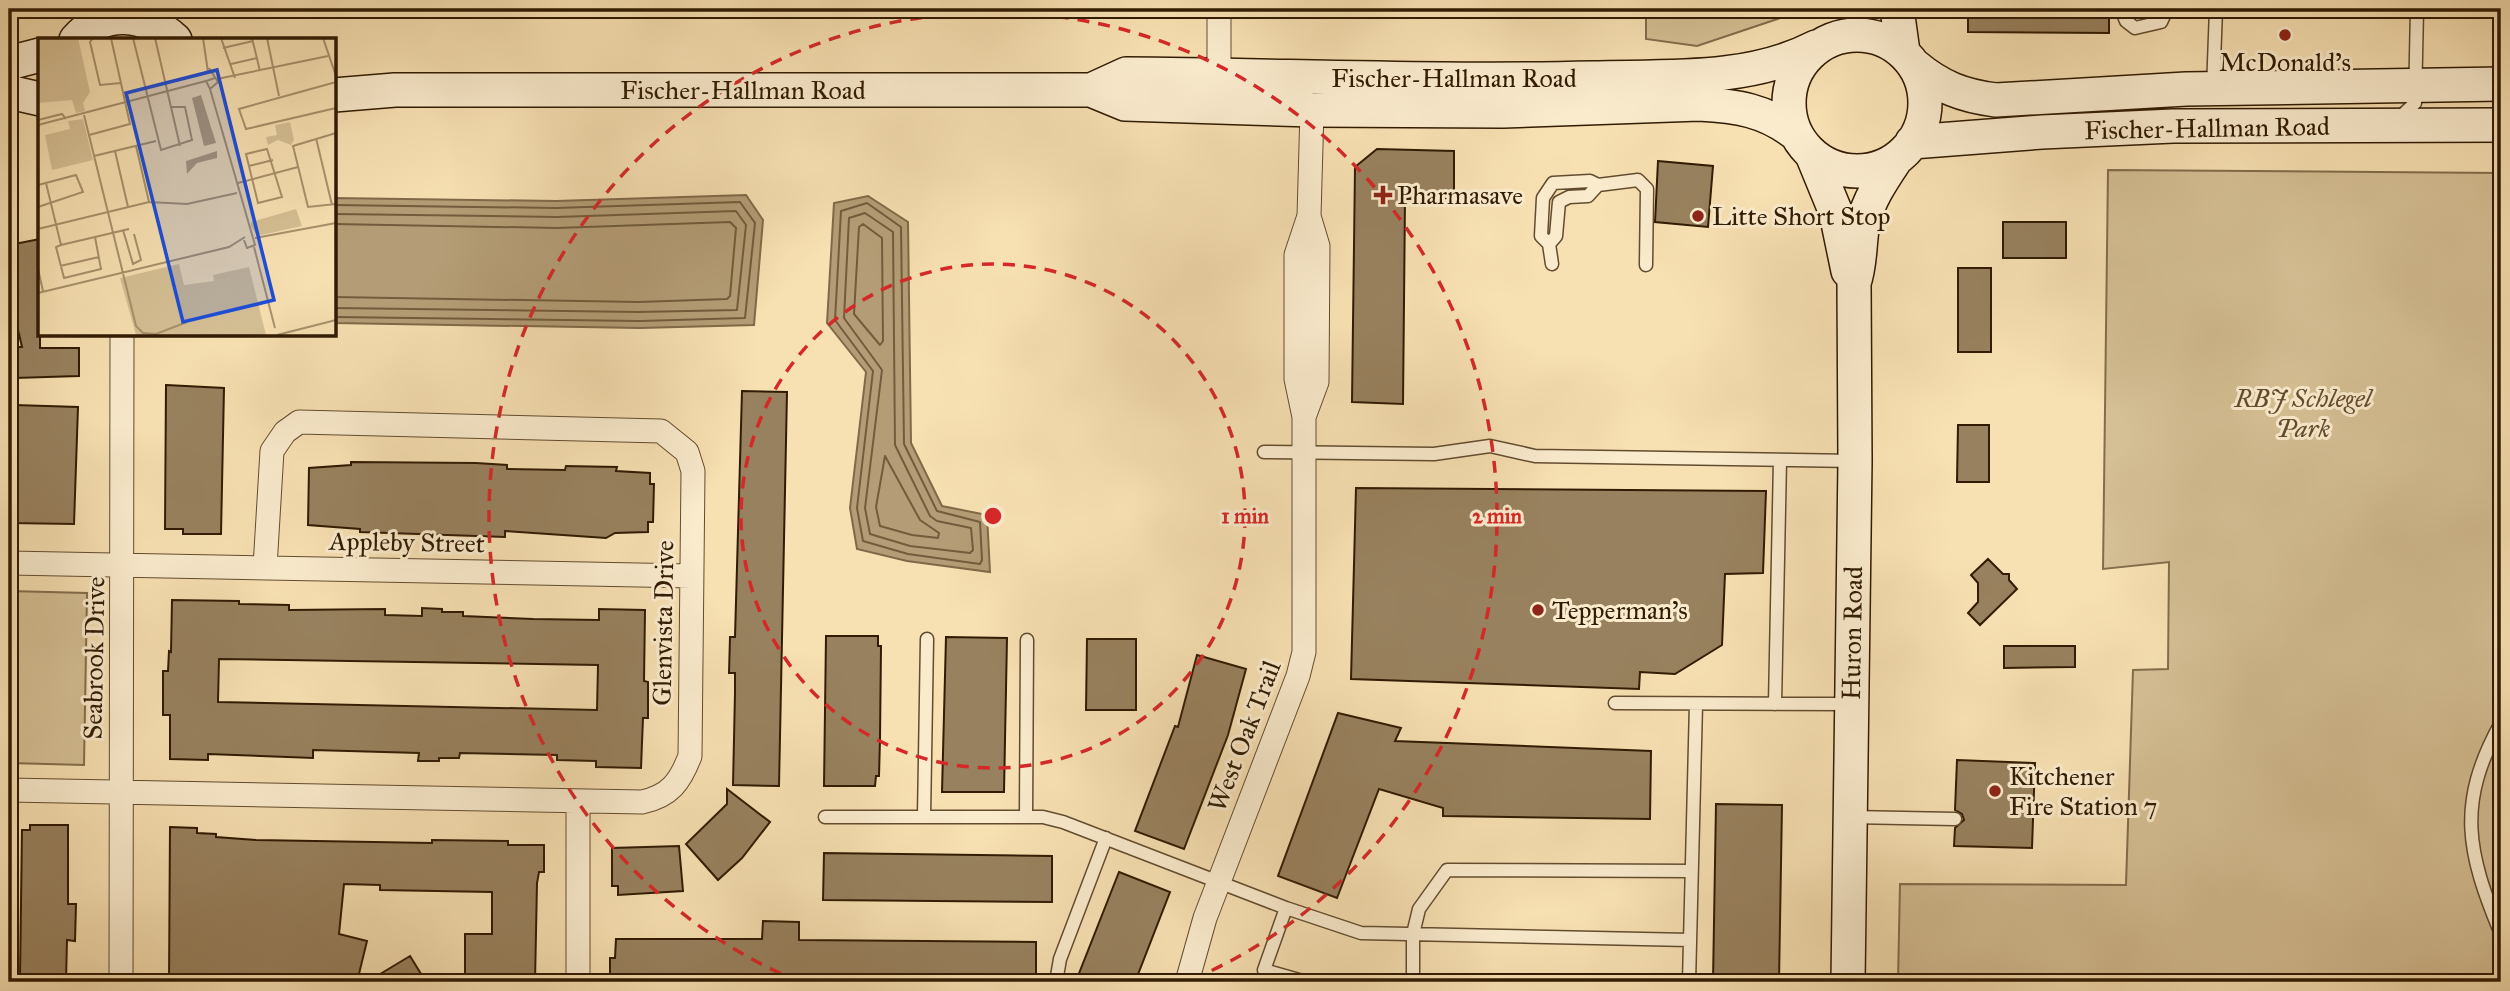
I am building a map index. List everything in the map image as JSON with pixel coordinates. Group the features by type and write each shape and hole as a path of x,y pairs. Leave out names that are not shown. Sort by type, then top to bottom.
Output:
{"main road":[{"path":"1846,9 1843,20 1823,43 1801,62 1792,80 1788,100 1805,145 1849,171 1873,169 1904,151 1922,124 1925,105 1923,85 1909,59 1897,9"},
{"path":"86,30 131,16 164,26"},
{"path":"1823,43 1855,34 1881,38 1909,59"},
{"name":"Fischer-Hallman Road","path":"1091,90 1126,74 1496,80 1705,75 1750,69 1792,59 1823,43"},
{"path":"9,63 38,56"},
{"name":"Fischer-Hallman Road","path":"1909,59 1938,86 1971,97 1996,100 2213,89 2501,84"},
{"path":"1312,110 1331,97 1361,97 1379,79"},
{"name":"Fischer-Hallman Road","path":"336,83 395,90"},
{"name":"Fischer-Hallman Road","path":"336,95 395,90 1091,90 1125,104 1312,110 1503,111 1699,104 1731,106 1763,113 1805,145"},
{"path":"9,93 38,99"},
{"name":"Fischer-Hallman Road","path":"1904,151 2042,132 2172,126 2501,125"},
{"name":"Huron Road","path":"1805,145 1836,213 1844,262 1854,283"},
{"name":"Huron Road","path":"1848,982 1855,461 1854,283 1861,261 1866,213 1873,194 1904,151"}],"street":[{"path":"1219,9 1219,75"},
{"name":"West Oak Trail","path":"1187,982 1196,942 1298,676 1304,652 1304,417 1317,382 1318,246 1309,216 1312,110"},
{"name":"Seabrook Drive","path":"121,982 122,336"},
{"name":"Glenvista Drive","path":"9,790 642,802 658,799 681,778 690,756 693,471 687,452 661,431 299,422 285,432 272,451 265,567"},
{"name":"Appleby Street","path":"9,563 691,576"},
{"path":"578,802 578,982"}],"lane":[{"path":"2121,9 2126,21 2135,28 2161,22 2167,9"},
{"path":"2213,89 2216,9"},
{"path":"2390,126 2415,103 2417,9"},
{"path":"1552,264 1549,244 1541,236 1543,198 1553,183 1590,181 1598,185 1637,180 1647,189 1646,265"},
{"path":"1549,244 1556,236 1559,202 1569,197 1588,196 1598,185"},
{"path":"1264,453 1434,454 1490,446 1535,456 1855,461"},
{"path":"1775,704 1780,460"},
{"path":"925,817 927,639"},
{"path":"1026,817 1027,640"},
{"path":"1615,704 1850,704"},
{"path":"1689,982 1696,704"},
{"path":"2501,723 2480,764 2471,810 2472,849 2478,875 2501,934"},
{"path":"825,817 1052,818 1286,908 1361,933 1690,940"},
{"path":"1849,817 1955,819"},
{"path":"1056,982 1066,941 1107,838"},
{"path":"1413,982 1413,934 1419,909 1447,870 1691,871"},
{"path":"1286,908 1264,970 1306,982"}],"green space":[{"path":"1646,9 1807,9 1697,46 1646,39"},
{"name":"RBJ Schlegel Park","path":"2108,170 2501,173 2501,982 1898,982 1900,884 2126,885 2133,670 2168,669 2169,562 2103,569"},
{"path":"9,591 87,593 84,765 9,763"}],"water":[{"path":"746,195 763,220 754,325 640,328 336,323 336,198 556,201"},
{"path":"868,196 908,222 911,443 942,506 987,515 990,572 907,561 857,549 850,508 866,372 827,323 834,203"}],"building":[{"path":"1968,9 2109,9 2109,33 1968,32"},
{"path":"1377,149 1454,151 1454,198 1405,199 1403,404 1352,402 1355,167"},
{"path":"1658,161 1713,166 1708,227 1655,222"},
{"path":"2003,222 2066,222 2066,258 2003,258"},
{"path":"38,239 40,348 79,348 79,376 15,378 15,347 22,347 12,304 15,303 9,274 9,245"},
{"path":"1958,268 1991,268 1991,352 1958,352"},
{"path":"166,385 224,388 221,534 183,534 183,529 165,529"},
{"path":"742,391 787,392 779,786 733,785 735,673 729,673 730,637 735,637"},
{"path":"14,405 78,407 74,524 9,523 9,456 13,456"},
{"path":"1958,425 1989,425 1989,482 1957,482"},
{"path":"351,462 476,463 507,465 507,469 617,467 616,471 650,473 650,484 654,484 653,522 648,522 648,532 615,533 606,538 505,531 505,537 360,532 360,529 308,525 309,468 351,465"},
{"name":"Tepperman's","path":"1356,488 1766,491 1763,573 1725,574 1722,645 1675,674 1640,672 1639,689 1351,679"},
{"path":"1988,559 2003,574 2009,574 2009,580 2017,589 1980,625 1968,613 1978,602 1978,583 1971,575"},
{"path":"172,600 289,605 289,610 385,609 385,615 422,616 422,608 442,609 442,612 463,612 463,616 533,619 599,620 599,609 645,610 644,681 648,682 648,718 643,718 641,768 596,767 596,761 557,760 557,755 460,753 459,758 418,761 419,753 313,750 313,758 208,754 208,760 170,759 170,715 163,715 163,671 168,671 169,651 171,652","holes":["219,659 598,665 597,710 218,702"]},
{"path":"826,636 878,636 878,646 881,646 880,739 879,776 876,776 875,786 824,786"},
{"path":"946,637 1007,638 1004,792 942,792"},
{"path":"1087,639 1136,639 1136,710 1086,710"},
{"path":"2004,646 2075,646 2075,667 2004,668"},
{"path":"1197,655 1246,669 1228,735 1184,849 1135,831 1175,726 1178,727"},
{"path":"1338,713 1401,728 1395,741 1651,751 1650,819 1443,816 1443,808 1379,789 1337,898 1278,876"},
{"name":"Kitchener Fire Station 7","path":"1957,760 2035,763 2032,848 1954,846 1955,828 1964,820 1962,814 1955,810"},
{"path":"727,789 770,822 742,858 718,880 686,844 727,804"},
{"path":"1716,804 1782,805 1779,982 1713,982"},
{"path":"30,825 68,825 68,904 76,904 75,941 67,940 66,982 29,982 29,977 20,977 22,830 30,830"},
{"path":"170,827 197,828 197,833 216,834 216,837 256,840 432,843 432,840 508,841 508,845 544,845 544,872 539,872 537,883 535,982 484,982 485,975 465,976 465,934 492,934 492,892 380,890 380,885 344,884 339,934 367,941 357,982 306,982 306,977 255,976 255,982 169,982"},
{"path":"679,846 683,891 618,895 618,886 612,886 612,848"},
{"path":"824,853 1052,856 1052,902 823,900"},
{"path":"1119,872 1170,892 1135,982 1093,982 1078,976"},
{"path":"763,921 799,922 799,940 1036,942 1036,982 610,982 610,958 615,958 616,939 762,939"},
{"path":"410,956 426,982 367,982"}],"place":[{"name":"McDonald's","path":"2285,35"},
{"name":"Pharmasave","path":"1383,195"},
{"name":"Litte Short Stop","path":"1698,216"},
{"name":"Tepperman's","path":"1538,610"},
{"name":"Kitchener Fire Station 7","path":"1995,791"}]}
